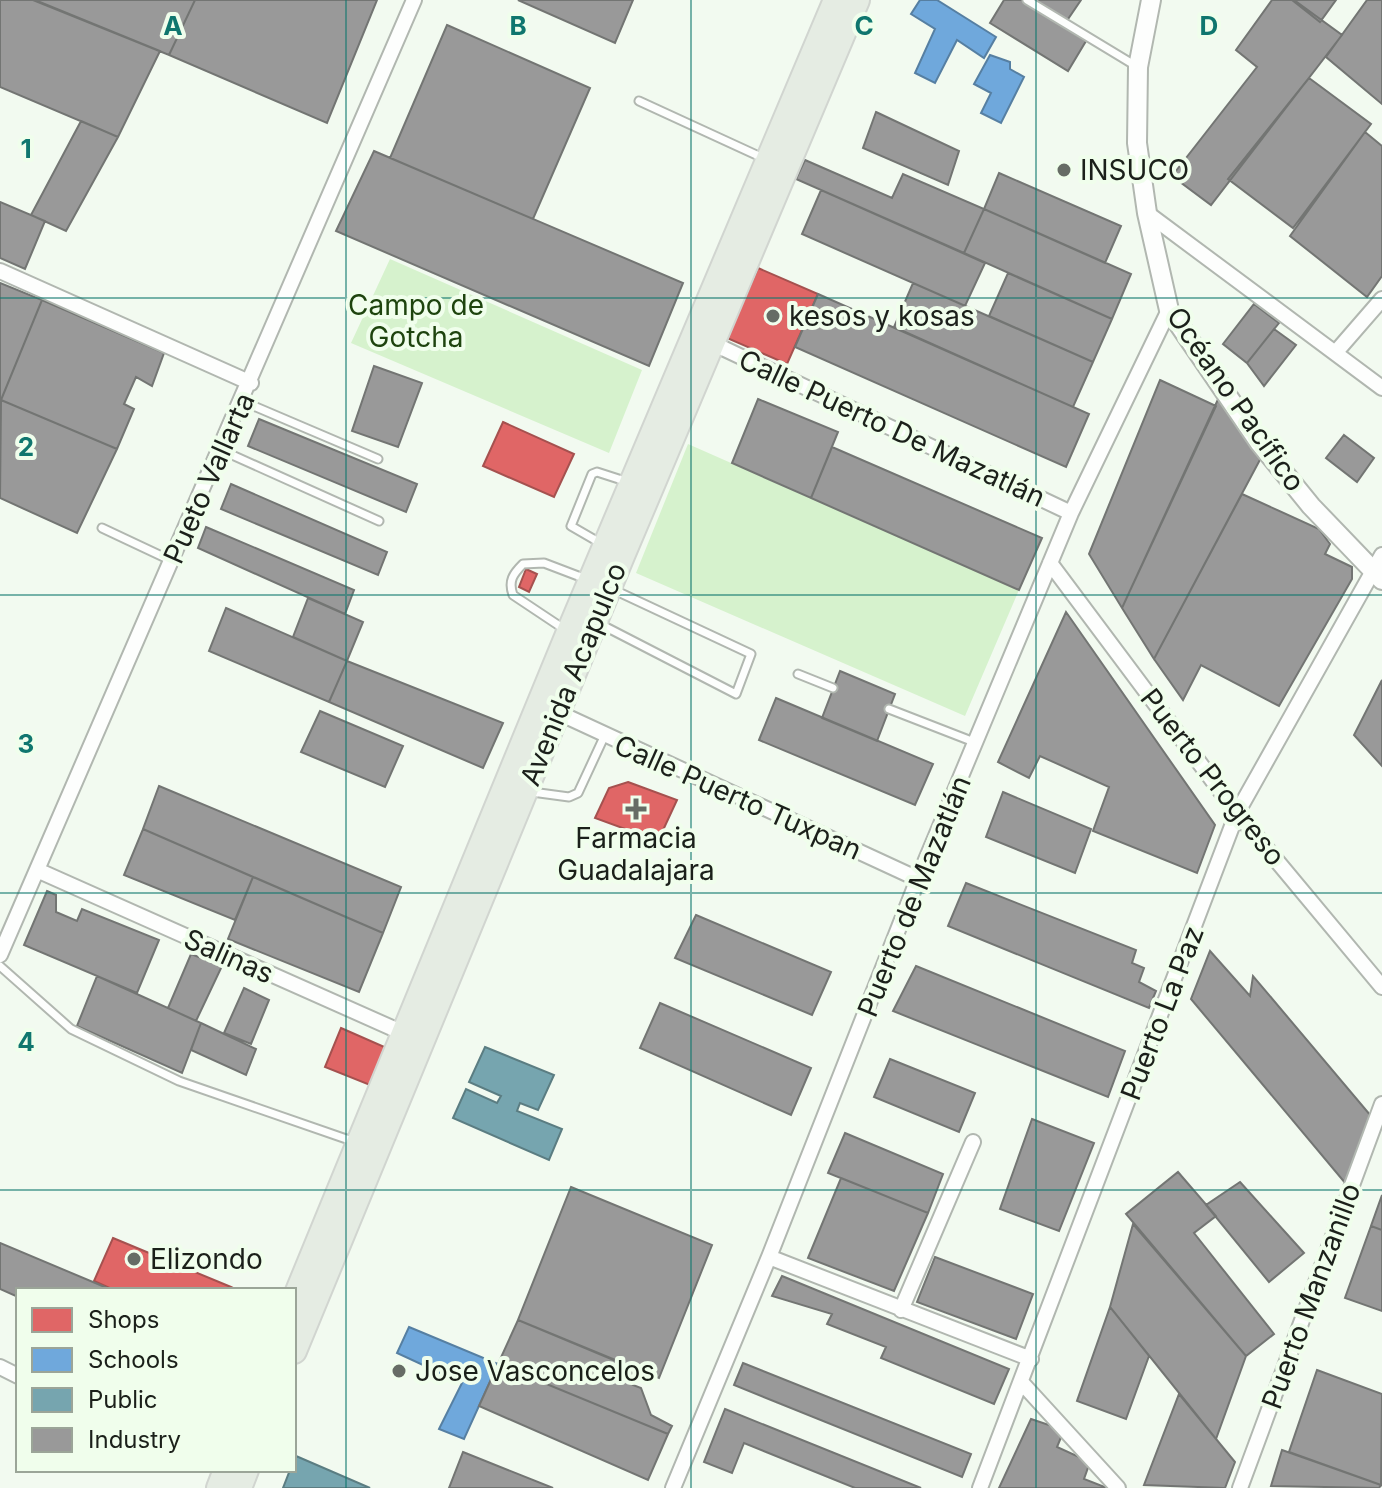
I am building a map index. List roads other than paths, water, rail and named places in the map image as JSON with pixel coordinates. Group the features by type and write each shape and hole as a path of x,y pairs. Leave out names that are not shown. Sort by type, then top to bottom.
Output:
{"main road":[{"name":"Avenida Acapulco","path":"641,487 712,343 836,0"},
{"name":"Avenida Acapulco","path":"296,1297 366,1148 778,166 857,0"},
{"name":"Avenida Acapulco","path":"413,1037 559,713 583,633"},
{"name":"Avenida Acapulco","path":"296,1345 366,1148"}],"street":[{"name":"Pueto Vallarta","path":"0,955 251,383 414,0"},
{"name":"Océano Pacífico","path":"1151,0 1138,67 1137,143 1147,213 1169,310 1259,442 1311,506 1379,568"},
{"path":"1147,213 1382,388"},
{"path":"0,271 251,383"},
{"path":"1336,352 1382,299"},
{"name":"Puerto de Mazatlán","path":"673,1488 769,1257 918,879 1071,513 1169,310"},
{"name":"Calle Puerto De Mazatlán","path":"712,343 1071,513"},
{"name":"Puerto Progreso","path":"1050,563 1237,813 1382,987"},
{"name":"Puerto La Paz","path":"980,1488 1237,813 1379,568"},
{"name":"Calle Puerto Tuxpan","path":"559,713 604,737 918,879"},
{"name":"Salinas","path":"37,870 413,1037"},
{"name":"Puerto Manzanillo","path":"1240,1488 1382,1104"},
{"path":"901,1310 973,1142"},
{"path":"769,1257 1031,1359"},
{"path":"1022,1383 1118,1488"}],"lane":[{"path":"1027,0 1138,67"},
{"path":"639,101 778,166"},
{"path":"242,401 378,459"},
{"path":"221,450 379,521"},
{"path":"614,551 571,526 572,516 592,474 597,472 641,487"},
{"path":"102,528 172,561"},
{"path":"544,563 601,585 751,654 736,694 583,633 513,595 509,586 514,573 523,564 544,563"},
{"path":"798,674 833,688"},
{"path":"889,709 976,743"},
{"path":"525,791 569,797 578,793 604,737"},
{"path":"0,966 71,1029 179,1081 366,1148"}],"place":[{"name":"INSUCO","path":"1064,170"},
{"name":"kesos y kosas","path":"773,316"},
{"name":"Farmacia Guadalajara","path":"636,809"},
{"name":"Elizondo","path":"134,1259"},
{"name":"Jose Vasconcelos","path":"399,1371"}],"park label":[{"name":"Campo de Gotcha","path":"416,321"}]}
